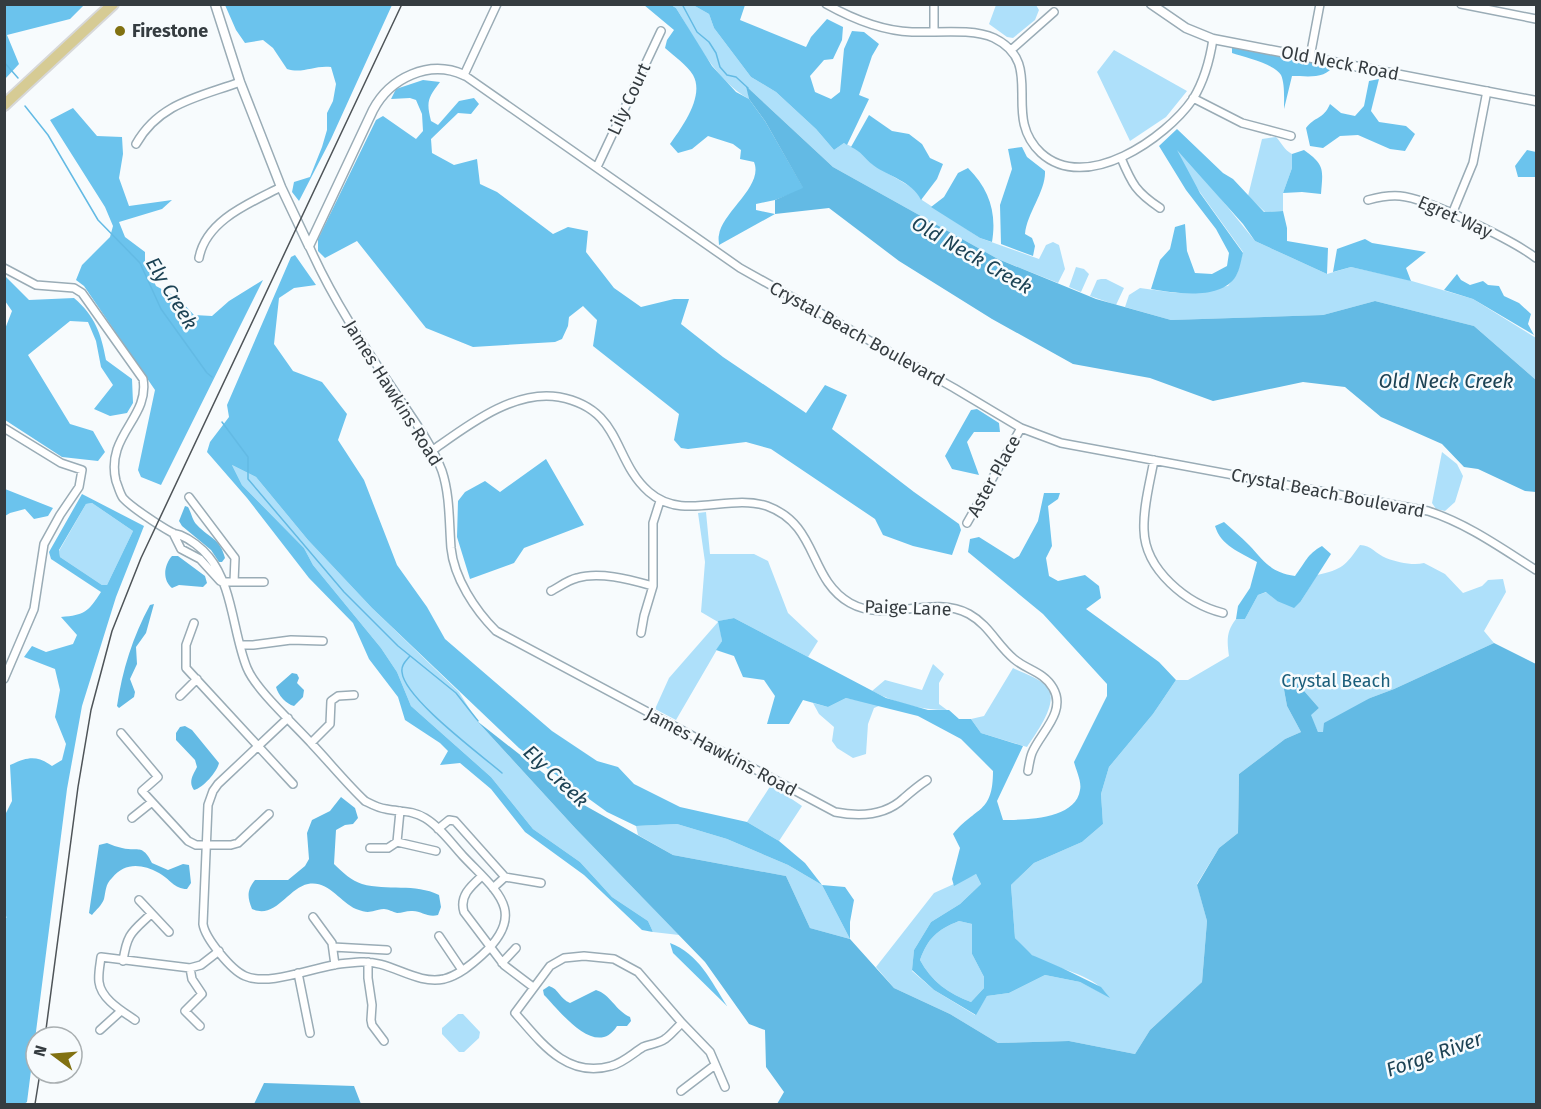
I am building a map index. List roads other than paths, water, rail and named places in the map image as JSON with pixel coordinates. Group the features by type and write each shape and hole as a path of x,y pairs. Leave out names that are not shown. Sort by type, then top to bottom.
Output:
{"main road":[{"path":"4,105 113,4"}],"street":[{"name":"James Hawkins Road","path":"215,4 240,82 281,187 309,246 332,293 433,450 448,494 452,551 469,598 482,617 496,631 835,812 861,815 881,812 903,800 914,788 927,780"},
{"path":"464,75 497,4"},
{"path":"826,4 838,11 887,29 910,32 984,34 993,38 1011,50 1023,80 1021,102 1023,124 1034,145 1042,154 1063,165 1078,168 1121,158 1161,134 1193,98 1206,70 1213,39"},
{"path":"934,4 934,32"},
{"name":"Old Neck Road","path":"1151,4 1186,28 1213,39 1536,101"},
{"path":"1310,57 1320,4"},
{"path":"1461,4 1536,19"},
{"path":"1011,50 1054,12"},
{"name":"Lily Court","path":"597,167 661,31"},
{"name":"Crystal Beach Boulevard","path":"309,246 373,110 386,91 400,80 423,71 443,70 464,75 740,268 1021,428 1061,443 1428,512 1466,526 1536,570"},
{"path":"136,144 153,119 170,107 240,82"},
{"path":"1452,214 1473,163 1487,91"},
{"path":"1193,98 1242,123 1291,136"},
{"path":"1121,158 1134,186 1142,196 1160,208"},
{"path":"199,258 201,247 231,213 281,187"},
{"name":"Egret Way","path":"1368,200 1380,196 1401,196 1425,202 1521,247 1536,258"},
{"path":"4,263 25,280"},
{"path":"4,268 25,280 49,288 74,288 82,293 142,380 145,390 143,400 120,439 116,452 114,466 116,482 122,496 131,506 172,533 190,540 202,556"},
{"path":"433,450 488,413 540,396 558,397 586,407 608,425 637,479 660,501 653,524 653,586 641,633"},
{"path":"4,428 61,463 82,470 80,487 60,515 44,544 34,609 29,626 5,677"},
{"name":"Aster Place","path":"967,524 1021,428"},
{"path":"1154,460 1144,523 1149,552 1158,568 1173,585 1209,610 1223,613"},
{"path":"189,497 235,558 234,582"},
{"name":"Paige Lane","path":"660,501 690,507 739,502 767,506 782,514 807,538 823,576 838,594 849,602 864,610 884,611 939,606 967,613 979,620 1014,659 1038,672 1055,690 1056,713 1032,753 1028,771"},
{"path":"172,533 178,543 184,544 215,565 247,668 251,676 288,718 365,801 383,809 419,815 438,829 503,901 506,921 501,935 462,970 446,978 433,980 420,978 386,965 368,962 335,965 267,979 245,976 236,970 207,937 203,924 208,805 213,791 288,718"},
{"path":"551,591 576,578 589,576 653,586"},
{"path":"222,582 264,582"},
{"path":"194,623 186,645 186,668 292,784"},
{"path":"241,645 291,640 323,641"},
{"path":"180,696 196,679"},
{"path":"311,743 330,724 331,701 338,696 354,695"},
{"path":"121,733 158,777 142,791 188,841 196,845 238,843 269,814"},
{"path":"132,818 152,802"},
{"path":"397,842 400,811"},
{"path":"438,829 449,820 455,821 506,877 541,883"},
{"path":"370,848 388,848 397,842 436,851"},
{"path":"482,876 464,896 462,905 464,912 502,963 533,987"},
{"path":"493,888 506,877"},
{"path":"139,900 169,932"},
{"path":"123,961 125,942 129,935 151,914"},
{"path":"313,917 329,935 335,965"},
{"path":"439,936 462,970"},
{"path":"333,947 387,950"},
{"path":"502,963 516,948"},
{"path":"135,1020 121,1011 105,995 99,982 101,957 190,968 201,965 219,951"},
{"path":"682,1023 663,1041 645,1046 610,1066 589,1068 551,1054 515,1013 550,966 564,958 584,956 614,959 638,972 710,1052 724,1087"},
{"path":"368,962 372,1025 384,1041"},
{"path":"190,968 192,979 202,994 185,1011 200,1026"},
{"path":"298,973 310,1034"},
{"path":"100,1030 121,1011"},
{"path":"681,1091 714,1065"}],"water":[{"name":"Old Neck Creek","path":"746,86 833,167 998,259 1096,299 1171,320 1323,315 1375,301 1474,326 1536,380 1536,492 1525,491 1478,469 1464,467 1442,444 1381,417 1345,387 1303,382 1213,401 1150,378 1073,364 992,319 899,261 829,208 775,214 775,200 803,188 765,121 749,99"},
{"path":"185,506 188,507 197,525 220,546 225,558 222,562 219,562 211,550 182,526 179,521"},
{"path":"172,556 178,556 205,576 207,583 203,587 179,585 172,588 165,577 165,572"},
{"path":"154,604 146,633 136,647 137,664 130,679 135,692 134,697 119,708 117,706 119,693 129,654 150,605"},
{"name":"Forge River","path":"1494,643 1536,664 1536,1104 777,1104 784,1092 766,1067 765,1030 749,1024 705,962 576,829 477,721 584,805 673,855 786,876 810,928 850,939 894,988 950,1014 998,1043 1069,1041 1135,1054 1150,1030 1202,982 1207,921 1197,885 1219,848 1238,833 1239,774 1285,739 1301,732 1287,706 1283,684 1291,676 1319,708 1311,715 1318,732 1323,732 1324,723 1370,698"},
{"path":"292,673 297,674 299,678 297,683 304,690 303,697 294,706 283,699 276,687"},
{"path":"185,726 192,730 219,763 209,779 194,790 191,781 197,767 195,760 176,740 176,733 180,727"},
{"path":"341,797 355,808 358,818 353,824 336,830 334,864 362,884 420,889 439,895 441,907 438,915 431,916 415,911 397,913 387,909 361,911 350,906 328,888 315,884 301,887 268,910 252,909 249,894 250,887 255,880 288,880 305,866 309,859 307,833 312,820 330,811"},
{"path":"107,843 142,851 152,863 168,870 183,864 189,865 191,883 187,889 183,889 153,870 140,866 128,867 122,869 110,881 103,901 92,915 89,913 99,845"},
{"path":"549,986 570,1003 596,990 601,992 630,1017 631,1021 627,1026 617,1026 608,1035 599,1038 589,1035 578,1029 544,995 543,990"},
{"path":"264,1083 354,1086 361,1104 254,1104"}],"waterway":[{"name":"Old Neck Creek","path":"682,4 697,32 709,42 716,53 720,67 727,75 736,77 748,88"},
{"name":"Ely Creek","path":"4,62 18,78"},
{"name":"Ely Creek","path":"25,106 48,135 98,220 140,263 161,309 212,377"},
{"name":"Ely Creek","path":"222,422 248,457 248,479 344,592 398,646 456,693 478,721"},
{"path":"410,656 403,665 402,672 415,696 444,725 502,773"}],"railway":[{"path":"47,1025 78,787 91,710 112,631 141,558 402,4"},
{"path":"35,1104 38,1085"}],"place":[{"name":"Firestone","path":"120,31"}],"park label":[{"name":"Crystal Beach","path":"1336,681"}]}
